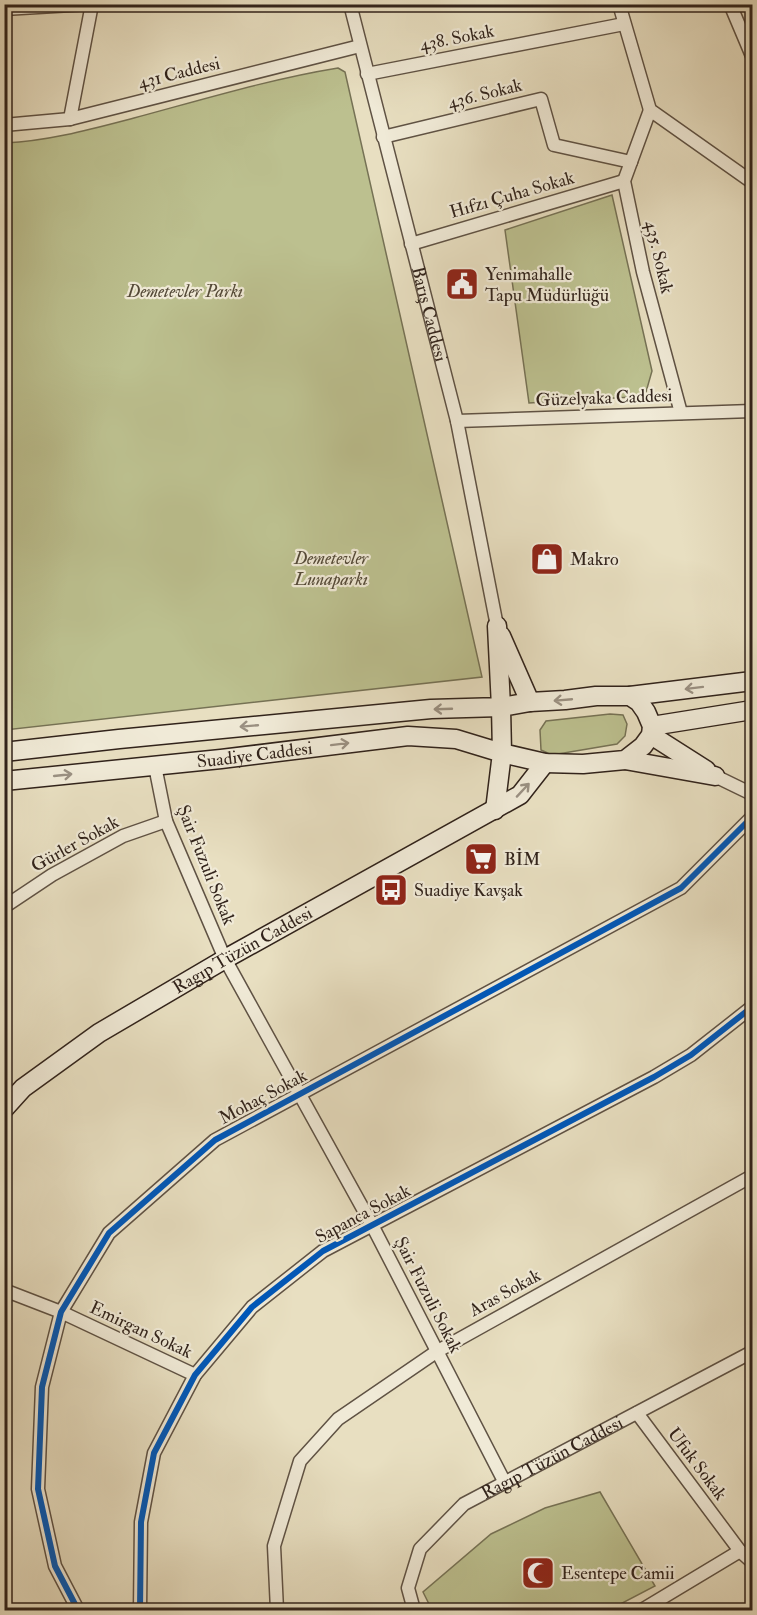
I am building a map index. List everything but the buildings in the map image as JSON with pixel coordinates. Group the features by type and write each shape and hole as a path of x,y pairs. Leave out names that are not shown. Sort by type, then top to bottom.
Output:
{"main road":[{"name":"Barış Caddesi","path":"497,626 530,702"},
{"name":"Barış Caddesi","path":"497,626 501,707"},
{"name":"Suadiye Caddesi","path":"4,752 431,709 501,707 596,696 630,696 753,681"},
{"path":"630,696 639,702 651,730 715,776"},
{"path":"495,810 502,753 501,707"},
{"path":"651,730 753,710"},
{"path":"625,760 643,746 651,730"},
{"name":"Suadiye Caddesi","path":"4,781 155,766 408,736 456,739 545,763 583,764 625,760"},
{"path":"625,760 715,776"},
{"name":"Ragıp Tüzün Caddesi","path":"4,1109 23,1088 99,1033 225,959 520,795 545,763"}],"street":[{"path":"4,9 91,4 70,119"},
{"name":"Barış Caddesi","path":"350,4 457,421 497,626"},
{"path":"619,4 650,110 624,181"},
{"path":"730,4 753,56"},
{"name":"438. Sokak","path":"367,74 624,24"},
{"name":"431 Caddesi","path":"4,125 70,119 360,46"},
{"name":"436. Sokak","path":"383,137 541,99 554,145 631,162"},
{"path":"650,110 753,182"},
{"name":"Hıfzı Çuha Sokak","path":"411,244 624,181"},
{"name":"435. Sokak","path":"624,181 643,272 681,413"},
{"name":"Güzelyaka Caddesi","path":"457,421 753,411"},
{"name":"Şair Fuzuli Sokak","path":"155,766 166,821 225,959 372,1226 505,1483"},
{"path":"715,776 753,794"},
{"name":"Mohaç Sokak","path":"78,1611 55,1566 38,1489 42,1387 61,1312 109,1233 215,1140 681,888 753,817"},
{"name":"Gürler Sokak","path":"4,907 52,875 123,836 166,821"},
{"name":"Sapanca Sokak","path":"140,1611 141,1522 154,1453 195,1375 252,1307 322,1251 663,1072 691,1055 753,1007"},
{"name":"Aras Sokak","path":"277,1611 274,1546 300,1461 338,1419 436,1352 753,1176"},
{"name":"Emirgan Sokak","path":"4,1290 61,1312 195,1375"},
{"name":"Ragıp Tüzün Caddesi","path":"414,1611 408,1588 420,1549 464,1504 753,1352"},
{"name":"Ufuk Sokak","path":"637,1413 740,1551 753,1562"},
{"path":"642,1611 740,1551"}],"green space":[{"name":"Demetevler Parkı","path":"338,68 345,72 482,677 5,730 5,143 70,134 261,84"},
{"path":"612,195 652,371 646,392 632,397 529,403 505,230"},
{"path":"610,714 623,715 627,724 625,736 617,744 552,755 541,750 540,730 546,721"},
{"path":"600,1492 655,1586 609,1610 432,1610 423,1592 491,1534 545,1508"}],"cycle path":[{"path":"78,1610 55,1566 38,1489 42,1387 61,1312 109,1233 215,1140 681,888 752,817"},
{"path":"140,1610 141,1522 154,1453 195,1375 252,1307 323,1251 654,1077 691,1055 752,1007"}],"place":[{"name":"Yenimahalle Tapu Müdürlüğü","path":"462,284"},
{"name":"Makro","path":"547,559"},
{"name":"BİM","path":"481,859"},
{"name":"Suadiye Kavşak","path":"391,890"},
{"name":"Esentepe Camii","path":"538,1573"}],"park label":[{"name":"Demetevler Lunaparkı","path":"331,568"}]}
